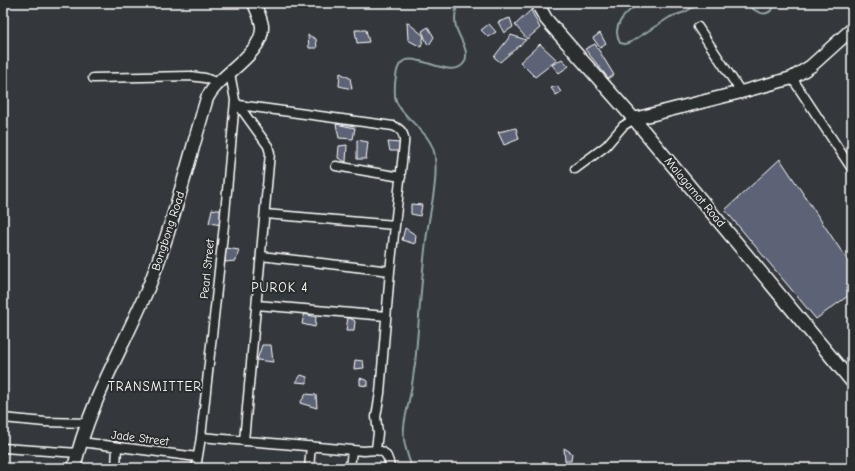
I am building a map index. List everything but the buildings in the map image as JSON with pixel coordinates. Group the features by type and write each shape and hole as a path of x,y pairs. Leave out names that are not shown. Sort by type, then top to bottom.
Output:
{"street":[{"name":"Bongbong Road","path":"74,468 87,422 151,281 178,202 207,98 218,83 249,54 257,44 261,35 262,27 260,17 254,3"},
{"name":"Malagamot Road","path":"537,3 546,19 634,119 852,382"},
{"path":"698,27 741,92"},
{"path":"576,169 606,146 623,126 634,119 792,78 811,66 852,29"},
{"name":"Pearl Street","path":"196,468 201,437 237,103 230,73"},
{"path":"93,78 190,76 205,78 218,83"},
{"path":"792,78 852,169"},
{"path":"237,103 396,127 403,132 404,139 401,177 390,271 380,393 376,417 378,433 376,449"},
{"path":"237,103 266,142 270,153 244,441"},
{"path":"336,166 401,177"},
{"path":"265,214 395,225"},
{"path":"261,256 390,271"},
{"path":"257,305 386,316"},
{"path":"3,418 45,422 87,422"},
{"path":"201,437 364,451 376,449 382,451 387,456 390,468"},
{"path":"309,468 311,446"},
{"path":"116,468 117,447"},
{"name":"Jade Street","path":"3,448 117,447 197,457"},
{"path":"350,468 352,450"}],"waterway":[{"path":"412,468 405,446 404,429 415,364 424,256 436,168 433,148 429,140 424,133 405,115 396,101 395,83 397,70 403,61 410,59 449,69 458,68 464,63 466,54 464,45 457,31 455,21 458,3"},
{"path":"639,3 625,15 618,25 617,36 620,43 625,44 631,42 670,17 685,12 700,3"},
{"path":"745,3 762,13 769,12 773,9 776,3"}],"district":[{"name":"PUROK 4","path":"280,287"},
{"name":"TRANSMITTER","path":"155,386"}]}
